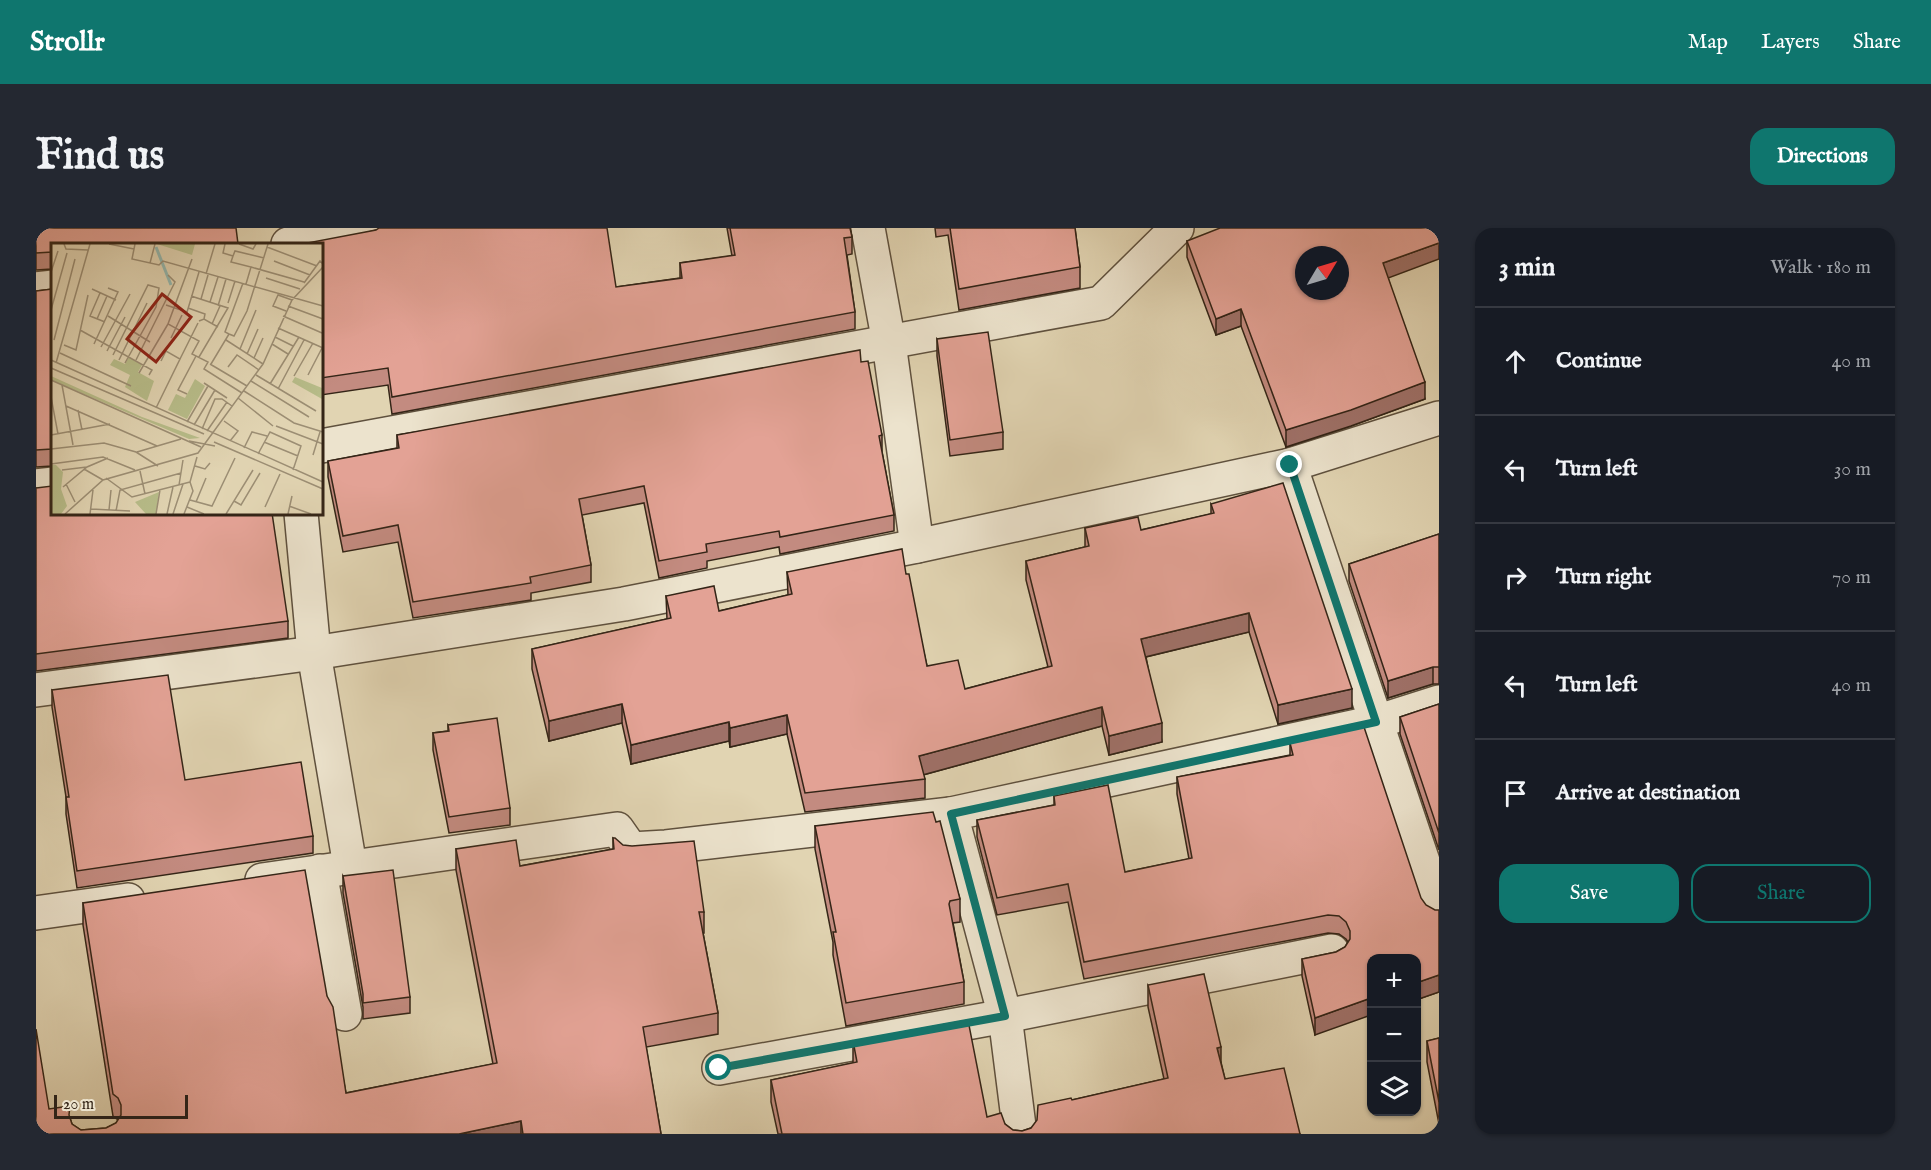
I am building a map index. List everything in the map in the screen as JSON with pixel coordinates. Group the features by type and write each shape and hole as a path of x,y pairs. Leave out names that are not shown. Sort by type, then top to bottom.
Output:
{"street":[{"path":"275,228 276,243"},
{"path":"293,243 372,228"},
{"path":"868,228 889,343 917,546"},
{"path":"322,446 1101,303 1177,228"},
{"path":"36,290 51,286"},
{"path":"36,690 314,653 624,604 917,546 1290,465 1439,418"},
{"path":"1290,465 1439,909"},
{"path":"36,486 51,484"},
{"path":"301,514 335,868 345,1014"},
{"path":"237,883 617,829 631,849 666,847 951,814 1376,722 1439,702"},
{"path":"951,814 1005,1016 1020,1134"},
{"path":"36,913 154,896"},
{"path":"719,1068 1005,1016 1332,951"}],"building":[{"path":"36,228 236,228 238,243 51,243 51,252 36,253"},
{"path":"379,228 607,228 616,287 682,278 680,263 735,255 730,228 850,228 852,237 844,238 855,312 392,397 388,368 322,378 322,243 307,243"},
{"path":"950,228 1075,228 1080,267 959,289"},
{"path":"1220,228 1439,228 1439,243 1383,263 1425,382 1351,410 1286,430 1241,309 1216,319 1187,241"},
{"path":"51,289 51,449 36,450 36,291"},
{"path":"988,332 1003,432 950,440 937,339"},
{"path":"860,350 861,362 868,361 894,515 780,537 779,531 706,544 707,552 659,561 644,486 579,499 591,565 530,577 531,583 413,602 398,525 343,536 328,461 399,448 397,435"},
{"path":"1283,483 1352,689 1278,705 1249,613 1141,639 1162,723 1109,736 1102,707 919,756 925,779 805,793 787,715 730,728 729,722 631,745 622,704 549,721 532,649 671,618 666,596 714,586 719,611 792,594 787,572 902,549 927,666 958,660 965,689 1052,666 1026,561 1089,546 1085,528 1138,517 1141,530 1214,513 1211,504"},
{"path":"51,486 51,514 272,514 288,621 36,654 36,488"},
{"path":"1439,534 1439,667 1388,681 1349,564"},
{"path":"168,675 185,780 301,762 313,836 77,871 66,797 69,797 52,690"},
{"path":"1439,704 1439,833 1400,717"},
{"path":"497,718 510,808 449,817 433,733 449,731 448,725"},
{"path":"1364,727 1421,898 1426,905 1439,910 1439,975 1421,981 1421,954 1367,954 1367,999 1315,1018 1302,959 1336,952 1345,947 1350,939 1350,931 1346,922 1339,916 1328,915 1084,962 1068,884 997,898 977,820 1055,805 1054,796 1108,785 1125,872 1192,858 1177,777 1293,755 1290,743"},
{"path":"933,812 936,822 940,821 960,899 950,901 949,904 964,982 846,1003 833,932 836,932 815,826"},
{"path":"613,838 623,845 632,846 694,841 704,912 699,912 718,1013 643,1027 661,1134 523,1134 521,1121 459,1134 36,1134 36,1029 49,1109 70,1106 69,1115 72,1124 81,1130 106,1128 116,1123 121,1115 121,1105 113,1094 83,903 305,870 327,996 333,1007 346,1093 497,1063 456,849 516,840 520,866 614,849"},
{"path":"393,870 410,997 363,1003 343,876"},
{"path":"1204,974 1221,1047 1217,1048 1225,1079 1284,1068 1300,1134 782,1134 771,1080 857,1062 853,1041 968,1020 987,1117 1001,1113 1005,1124 1013,1130 1022,1131 1031,1128 1037,1120 1038,1105 1071,1098 1072,1100 1168,1078 1148,985"},
{"path":"1439,1038 1439,1102 1427,1041"}],"route":[{"path":"719,1068 1005,1016 951,814 1376,722 1290,465"}]}
